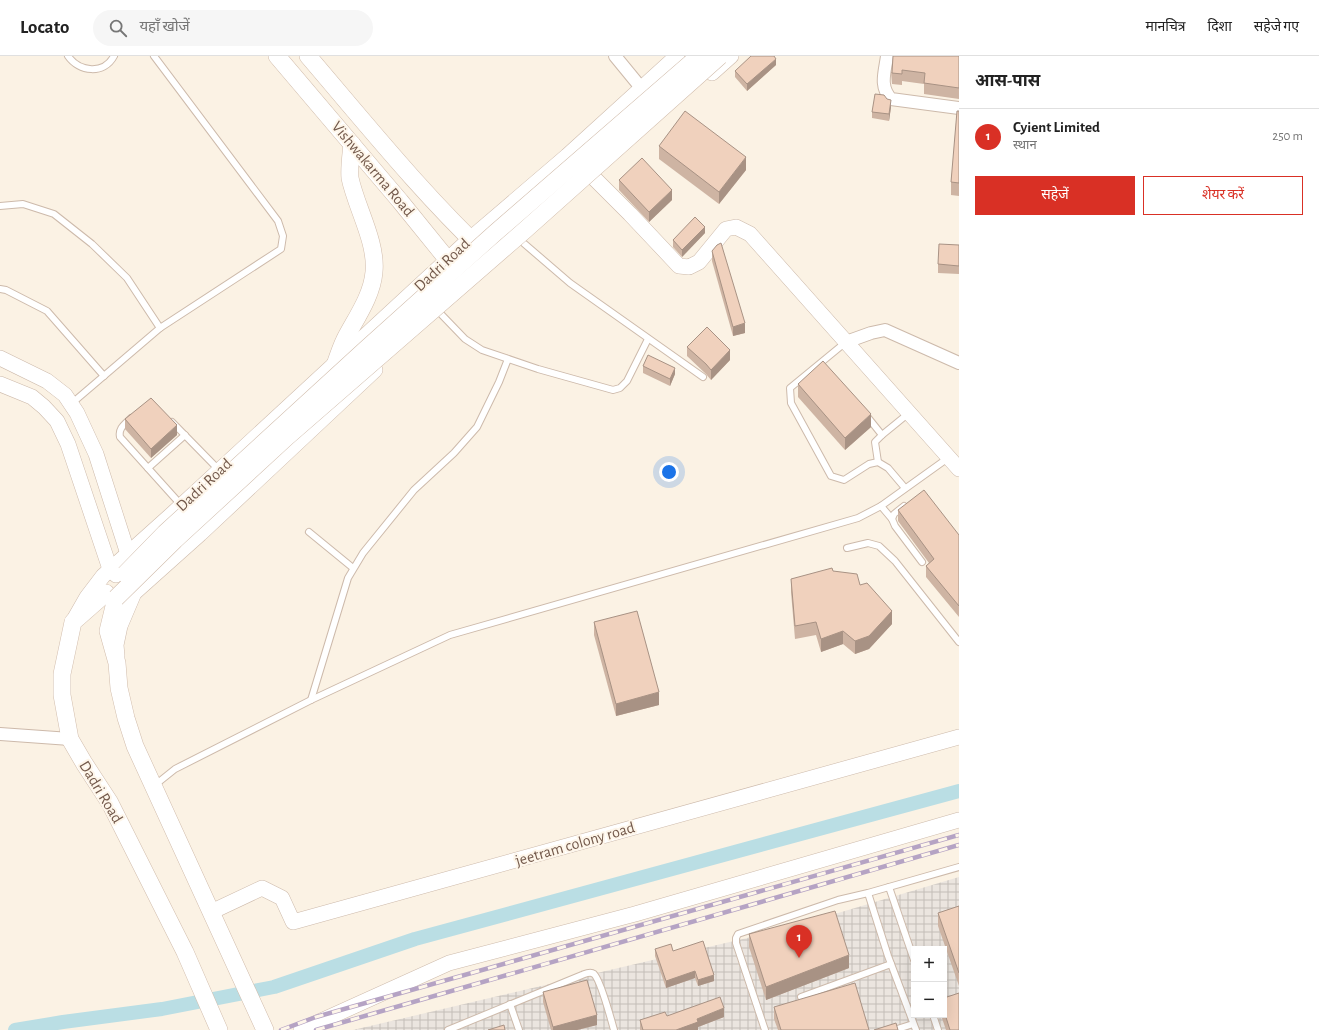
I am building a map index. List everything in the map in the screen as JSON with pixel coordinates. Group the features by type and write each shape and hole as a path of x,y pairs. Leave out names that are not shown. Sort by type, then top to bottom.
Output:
{"main road":[{"name":"Vishwakarma Road","path":"277,56 468,284"},
{"name":"Vishwakarma Road","path":"308,56 415,181 494,263"},
{"path":"117,663 108,631 111,595 165,533 366,349 496,233 700,56"},
{"path":"73,622 111,595 176,540 288,436 525,230 720,56"},
{"path":"335,364 345,340 365,302 373,282 374,272 374,261 370,244 350,176 352,144"},
{"name":"Dadri Road","path":"73,622 62,674 62,695 70,739 84,764 110,803 185,952 219,1030"},
{"name":"Dadri Road","path":"117,663 119,688 126,718 135,746 265,1030"}],"street":[{"path":"615,56 642,89 666,114"},
{"name":"Dadri Road","path":"73,622 86,597 110,569 182,506 470,239 567,156 677,56"},
{"name":"Dadri Road","path":"117,663 116,645 120,626 134,593 200,534 468,284 594,178 731,56"},
{"path":"887,56 883,83 885,93 891,99 959,108"},
{"path":"594,178 679,266 689,267 699,262 726,229 736,227 750,234 959,469"},
{"path":"846,342 871,332 886,330 959,363"},
{"path":"0,358 47,381 65,395 78,413 96,454 128,554 151,578"},
{"path":"0,384 32,397 57,421 68,444 110,569 134,593"},
{"path":"0,734 70,739"},
{"name":"jeetram colony road","path":"211,912 262,888 282,898 293,922 959,737"},
{"path":"301,1030 450,963 643,912 959,820"}],"lane":[{"path":"68,56 79,67 97,69 105,65 114,56"},
{"path":"71,404 160,328 281,248 283,236 278,221 154,56"},
{"path":"0,206 23,204 54,214 92,244 127,278 160,328"},
{"path":"520,240 570,283 703,377"},
{"path":"0,289 6,290 47,311 104,376"},
{"path":"438,312 465,339 482,350 538,369 613,390 620,388 627,381 648,339"},
{"path":"846,342 790,388 791,402 831,476 844,480 869,464 878,462 888,468 905,488"},
{"path":"311,700 348,578 353,568 363,552 414,490 454,453 477,427 499,382 508,359"},
{"path":"820,364 825,369"},
{"path":"861,410 882,435"},
{"path":"878,462 875,442 909,413"},
{"path":"136,414 121,427 119,434 120,437 182,506"},
{"path":"165,415 219,471"},
{"path":"148,468 185,435"},
{"path":"154,786 175,769 311,700 450,635 858,518 881,506 948,457"},
{"path":"892,519 894,514 912,500"},
{"path":"881,506 922,562"},
{"path":"309,532 353,568"},
{"path":"847,548 868,543 879,546 895,561 959,642"},
{"path":"765,1030 736,943 738,934 838,900 959,867"},
{"path":"889,887 911,951"},
{"path":"868,893 891,964 914,1027 894,1030"},
{"path":"801,997 891,964"},
{"path":"448,1030 590,973 594,974 598,982 614,1030"},
{"path":"510,1004 519,1030"},
{"path":"934,1018 938,1030"}],"shaded area":[{"path":"959,877 959,1030 353,1030 781,930"}],"building":[{"path":"751,56 774,56 776,59 747,84 735,71"},
{"path":"893,56 959,56 959,88 924,83 925,73 902,70 902,74 892,73"},
{"path":"875,94 884,95 887,99 891,100 889,114 872,112"},
{"path":"685,111 746,157 719,192 659,146"},
{"path":"957,111 959,111 959,183 951,182"},
{"path":"642,158 672,190 649,212 619,180"},
{"path":"695,217 705,227 682,250 673,240"},
{"path":"721,243 745,323 733,327 712,251"},
{"path":"939,244 959,245 959,266 938,264"},
{"path":"707,327 730,350 711,370 687,347"},
{"path":"648,355 675,368 670,379 643,366"},
{"path":"823,361 871,414 845,438 798,384"},
{"path":"151,398 177,425 151,449 125,419"},
{"path":"924,490 959,535 959,606 926,566 934,559 898,510"},
{"path":"832,568 833,571 857,574 860,585 867,583 892,611 869,636 855,641 843,631 821,639 816,622 795,626 791,579"},
{"path":"637,611 659,692 616,704 594,622"},
{"path":"959,906 959,973 938,913"},
{"path":"835,911 849,955 766,987 749,934"},
{"path":"703,941 714,975 698,980 695,971 666,981 655,949 671,944 673,951"},
{"path":"587,980 597,1015 553,1027 543,992"},
{"path":"855,983 869,1030 781,1030 774,1007"},
{"path":"959,993 959,1030 950,1030 946,1018 947,997"},
{"path":"720,997 724,1008 697,1019 698,1022 676,1030 643,1030 640,1020 665,1012 667,1016"},
{"path":"896,1023 898,1030 874,1030"},
{"path":"504,1025 505,1030 488,1030"}],"waterway":[{"path":"15,1030 162,1009 274,987 415,939 959,791"}],"railway":[{"path":"281,1030 316,1017 959,835"},
{"path":"316,1030 959,845"}],"place":[{"name":"Cyient Limited","path":"799,958"}]}
